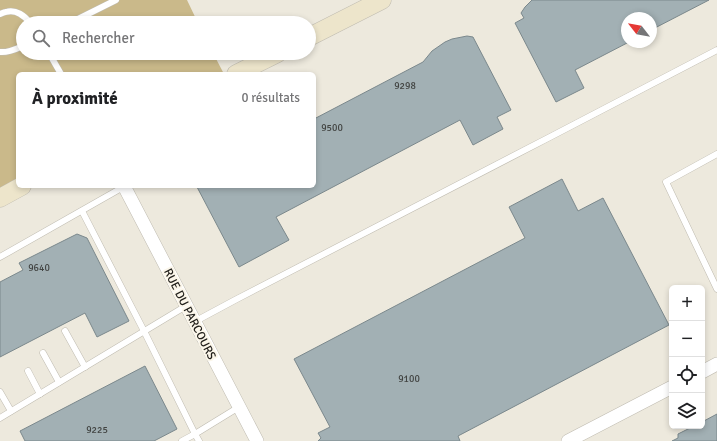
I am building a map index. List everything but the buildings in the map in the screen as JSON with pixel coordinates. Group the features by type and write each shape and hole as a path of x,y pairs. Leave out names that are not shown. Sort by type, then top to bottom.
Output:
{"street":[{"path":"316,33 382,0"},
{"path":"240,72 264,60"},
{"path":"0,198 18,188"},
{"name":"RUE DU PARCOURS","path":"125,188 239,407 255,441"},
{"path":"705,370 717,364"},
{"path":"568,441 669,389"}],"lane":[{"path":"84,16 116,0"},
{"path":"0,14 7,11 16,12 24,16"},
{"path":"0,52 16,49"},
{"path":"194,322 717,50"},
{"path":"53,60 60,72"},
{"path":"717,154 666,182 717,289"},
{"path":"0,257 121,188"},
{"path":"82,211 199,441"},
{"path":"0,418 186,306"},
{"path":"65,331 85,367"},
{"path":"44,353 59,382"},
{"path":"28,371 40,394"},
{"path":"0,392 11,412"},
{"path":"182,441 239,407"}],"shaded area":[{"path":"0,0 187,0 195,16 16,16 16,60 217,60 223,72 16,72 16,187 0,198"}]}
